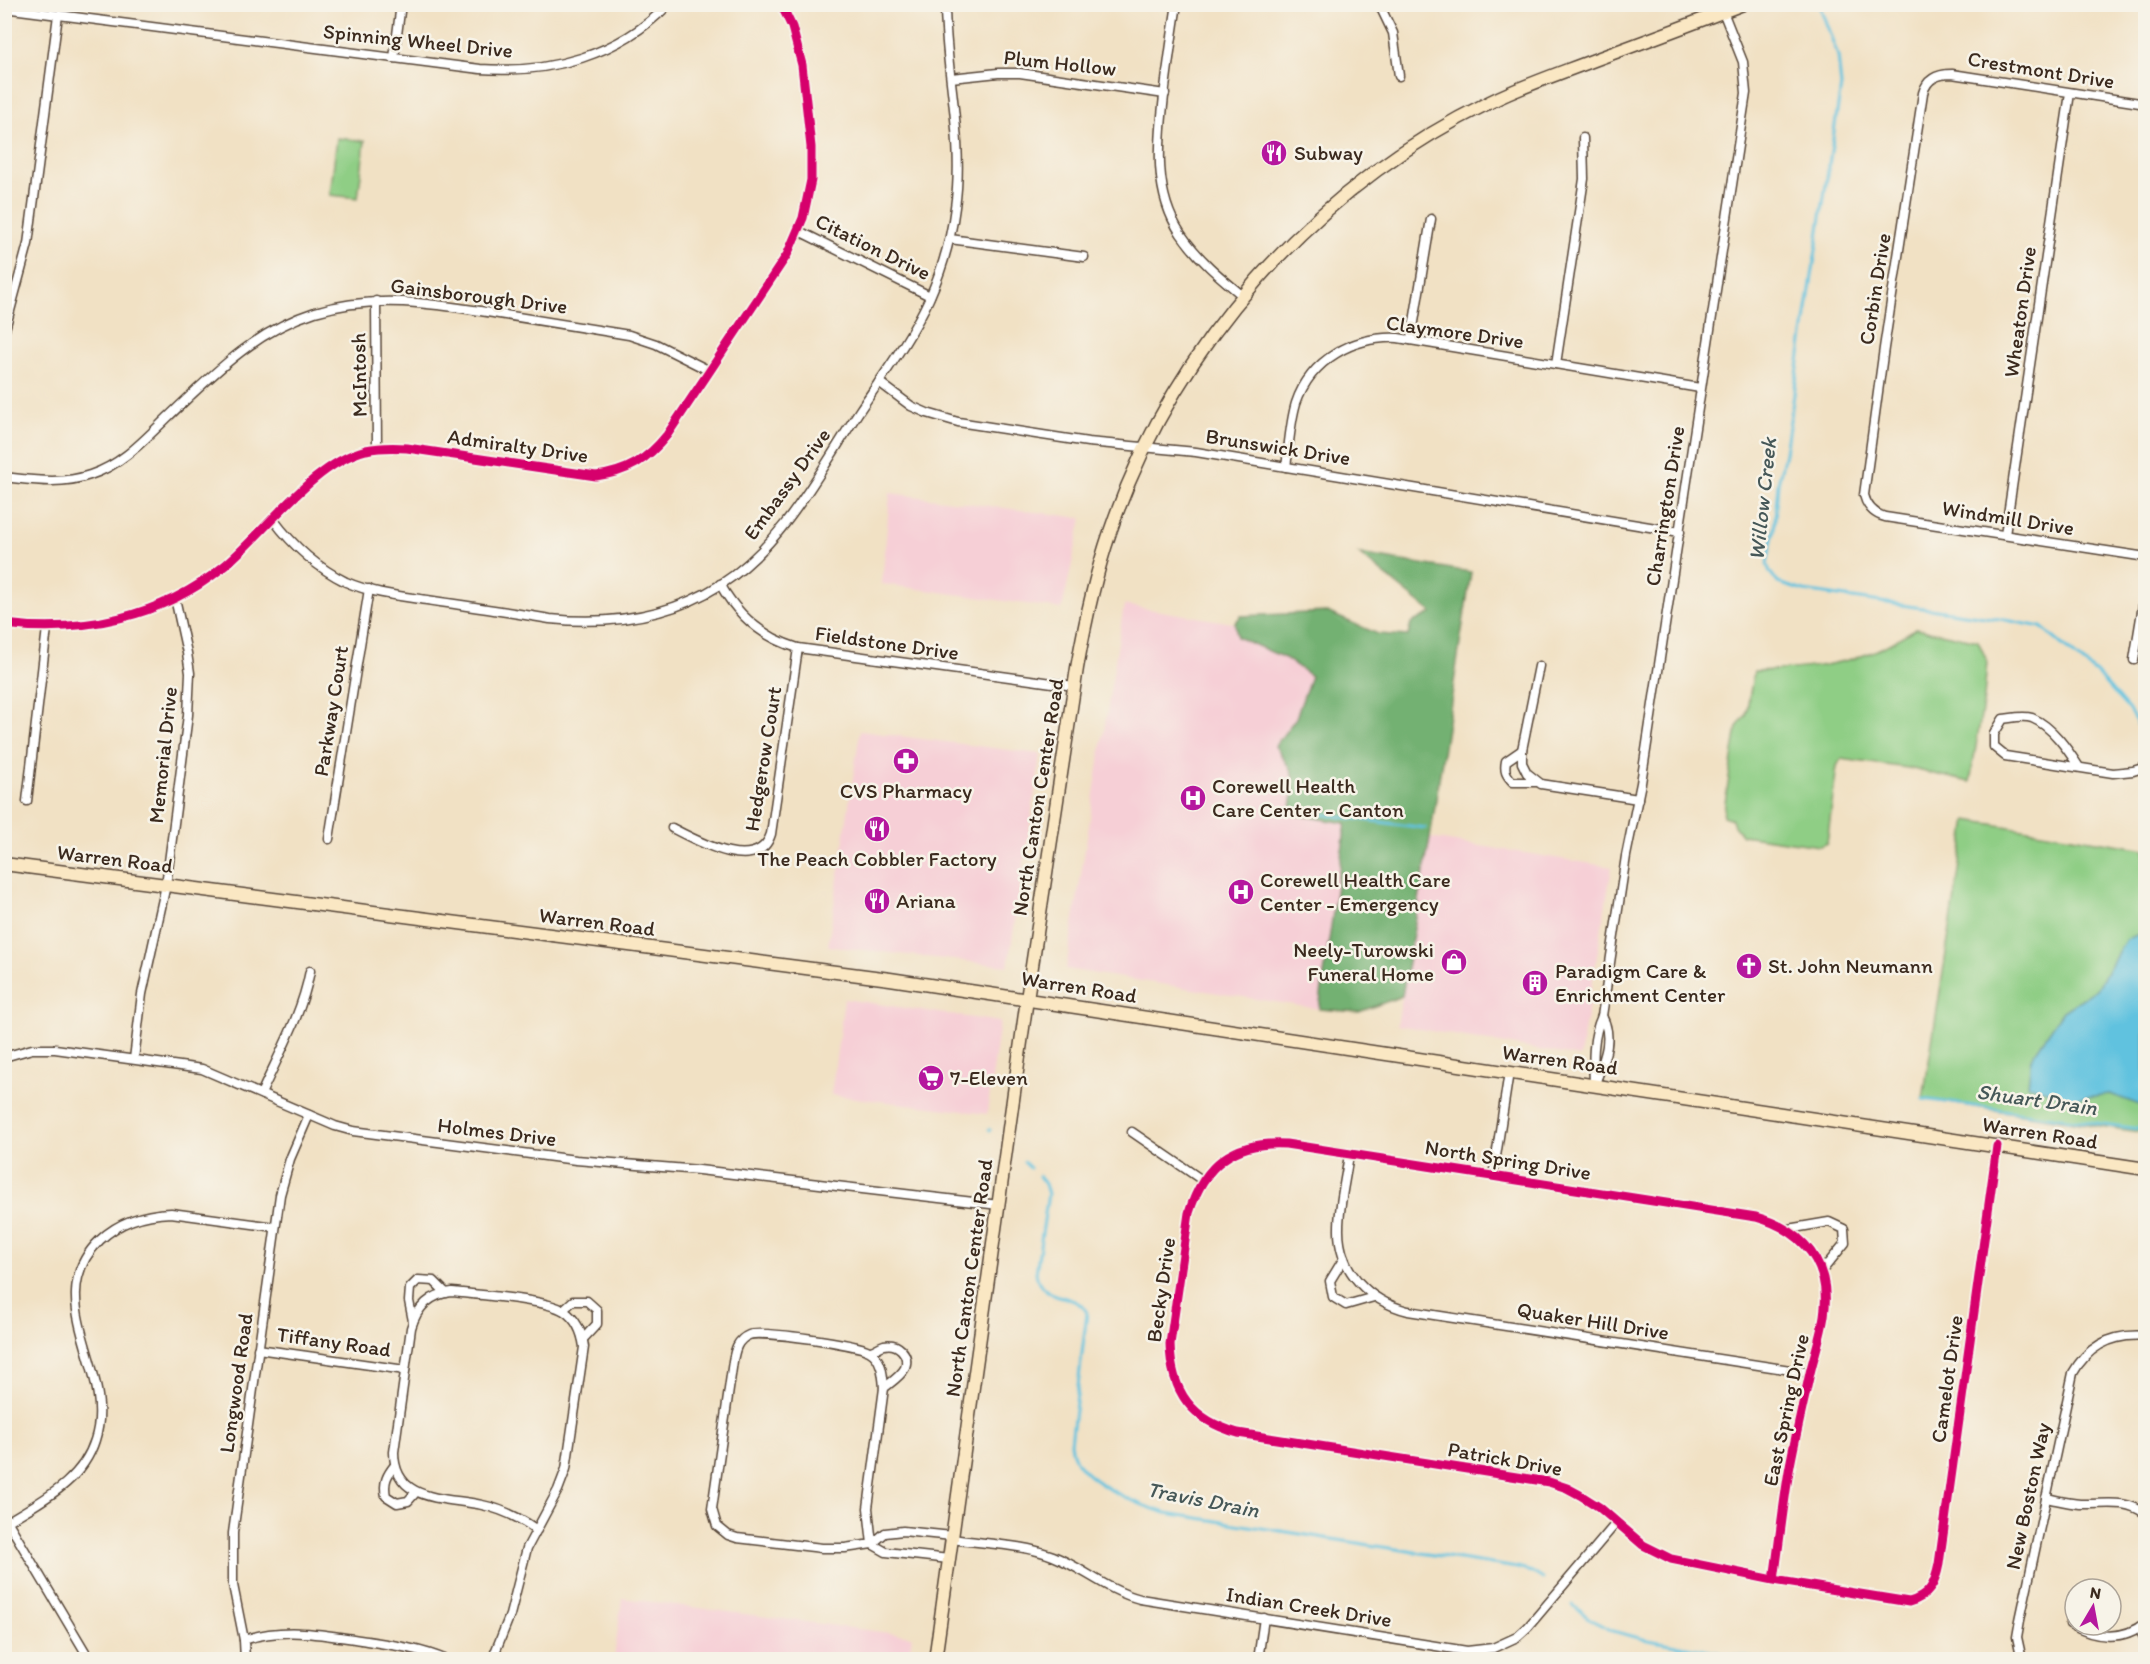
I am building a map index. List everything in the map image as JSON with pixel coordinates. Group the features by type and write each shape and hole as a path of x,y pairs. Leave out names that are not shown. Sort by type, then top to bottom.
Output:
{"main road":[{"name":"North Canton Center Road","path":"935,1659 1027,999 1074,686 1087,615 1101,558 1120,504 1145,448 1191,366 1243,296 1285,249 1333,205 1386,165 1450,123 1489,102 1721,8 1743,4"},
{"name":"Warren Road","path":"4,864 890,979 2145,1169"}],"street":[{"path":"394,58 401,4"},
{"name":"Spinning Wheel Drive","path":"4,8 507,71 545,68 582,59 621,41 653,20 669,4"},
{"name":"Admiralty Drive","path":"4,624 48,628 80,627 142,611 175,598 221,569 328,468 351,455 377,448 407,448 583,475 612,474 634,466 655,450 787,255 799,231 809,190 811,147 798,46 781,4"},
{"name":"Embassy Drive","path":"273,519 294,545 316,564 345,581 369,589 550,619 592,622 628,619 657,613 688,602 720,584 756,556 781,527 913,330 930,296 950,239 956,206 958,175 945,4"},
{"path":"1178,4 1165,94 1160,158 1162,186 1169,210 1180,233 1192,250 1243,296"},
{"path":"1379,4 1393,33 1399,76"},
{"name":"Charrington Drive","path":"1594,1084 1593,1056 1597,1026 1602,1016 1626,856 1638,799 1746,93 1743,62 1721,8"},
{"path":"4,333 28,244 58,15"},
{"name":"Plum Hollow","path":"951,78 1020,73 1165,94"},
{"name":"Crestmont Drive","path":"1931,78 1942,74 1952,74 2145,104"},
{"name":"Corbin Drive","path":"1869,507 1864,495 1865,482 1884,348 1924,87 1931,78"},
{"name":"Wheaton Drive","path":"2006,536 2070,93"},
{"path":"1556,364 1584,178 1583,138"},
{"path":"1411,340 1431,219"},
{"name":"Citation Drive","path":"799,231 930,296"},
{"path":"950,239 1084,257"},
{"name":"Gainsborough Drive","path":"4,477 55,482 78,479 101,471 131,452 222,364 255,340 314,312 347,304 376,301 426,303 629,335 656,344 710,371"},
{"name":"McIntosh","path":"376,301 377,448"},
{"name":"Claymore Drive","path":"1286,467 1297,401 1306,382 1338,351 1361,342 1385,338 1411,340 1700,388"},
{"name":"Brunswick Drive","path":"879,382 911,406 948,420 1088,442 1178,449 1680,532"},
{"name":"Windmill Drive","path":"1869,507 1877,514 1886,517 2145,557"},
{"name":"Fieldstone Drive","path":"720,584 733,605 753,625 776,640 798,648 1074,686"},
{"path":"2134,660 2145,586"},
{"name":"Parkway Court","path":"329,839 369,589"},
{"name":"Memorial Drive","path":"134,1059 142,994 166,885 190,694 187,653 175,598"},
{"path":"27,801 48,628"},
{"name":"Hedgerow Court","path":"672,828 710,847 748,854 765,846 771,834 798,648"},
{"path":"1536,782 1523,767 1522,750 1539,666"},
{"path":"2079,767 2055,736 2031,718 2003,719 1994,734 1994,747 2005,756 2113,773 2145,767"},
{"path":"1522,750 1506,761 1507,775 1513,782 1536,782 1638,799"},
{"path":"261,1094 306,992 310,971"},
{"name":"Holmes Drive","path":"4,1057 18,1052 44,1048 202,1069 309,1115 353,1131 576,1160 710,1172 999,1205"},
{"path":"1493,1176 1509,1072"},
{"name":"Longwood Road","path":"245,1659 244,1640 233,1585 232,1552 280,1195 286,1173 309,1115"},
{"path":"1132,1132 1202,1180"},
{"name":"North Spring Drive","path":"1202,1180 1226,1156 1242,1148 1258,1144 1286,1144 1756,1217 1773,1221 1788,1229 1810,1250"},
{"name":"Camelot Drive","path":"1909,1602 1924,1596 1934,1585 1939,1564 1997,1146"},
{"name":"Quaker Hill Drive","path":"1350,1154 1339,1227 1344,1258 1357,1281 1374,1297 1395,1308 1810,1373"},
{"name":"Becky Drive","path":"1188,1404 1180,1393 1174,1377 1170,1360 1170,1344 1190,1213 1195,1193 1202,1180"},
{"path":"90,1659 6,1519 56,1491 69,1481 85,1462 96,1439 100,1418 99,1395 80,1329 76,1302 78,1279 82,1267 95,1245 107,1233 136,1217 171,1213 276,1227"},
{"path":"1788,1229 1829,1222 1844,1229 1845,1243 1821,1272"},
{"name":"East Spring Drive","path":"1774,1580 1789,1472 1825,1310 1826,1294 1821,1272 1810,1250"},
{"path":"1344,1258 1330,1281 1333,1297 1346,1305 1374,1297"},
{"path":"413,1322 409,1301 410,1288 418,1280 434,1281 446,1293"},
{"path":"492,1659 510,1615 523,1562 566,1469 584,1347 583,1340 578,1326 563,1310 549,1304 446,1293 428,1300 418,1311 413,1322 405,1370 394,1452 395,1465 401,1478 416,1492 497,1509 537,1530"},
{"path":"563,1310 573,1301 587,1301 597,1310 597,1324 583,1340"},
{"path":"872,1544 868,1508 884,1388 883,1371 878,1361 871,1351 849,1345 755,1333 741,1340 736,1347 733,1361 712,1509 717,1526 728,1535 737,1538 822,1548 872,1544 886,1552 949,1559"},
{"name":"New Boston Way","path":"2021,1658 2017,1637 2019,1620 2071,1381 2079,1363 2092,1349 2112,1338 2124,1335 2145,1336"},
{"path":"871,1351 884,1345 901,1349 905,1355 901,1374 884,1388"},
{"name":"Tiffany Road","path":"258,1349 405,1370"},
{"name":"Patrick Drive","path":"1188,1404 1201,1418 1222,1429 1238,1433 1550,1482 1580,1495 1617,1522 1643,1545 1671,1559 1774,1580 1909,1602"},
{"path":"395,1465 384,1485 386,1496 396,1503 408,1501 416,1492"},
{"path":"2046,1498 2080,1504 2114,1502 2126,1504 2145,1514"},
{"name":"Indian Creek Drive","path":"872,1544 885,1533 903,1531 1029,1550 1051,1555 1128,1596 1467,1651 1493,1648 1517,1637 1617,1522"},
{"path":"1258,1659 1264,1618"},
{"path":"2123,1632 2142,1625 2145,1641"},
{"path":"244,1640 280,1632 315,1634 409,1648 447,1659"}],"shaded area":[{"path":"890,493 1082,518 1062,609 882,584"},
{"name":"Corewell Health Care Center - Canton","path":"1124,605 1317,637 1290,814 1346,823 1319,1009 1066,969"},
{"path":"860,731 1041,754 1008,966 828,946"},
{"path":"1430,838 1612,867 1580,1057 1397,1025"},
{"path":"844,999 1000,1022 987,1114 831,1095"},
{"path":"622,1598 912,1636 909,1659 614,1659"}],"green space":[{"path":"337,138 365,141 358,198 330,195"},
{"path":"1359,554 1471,572 1430,838 1402,996 1359,1012 1319,1009 1346,823 1290,814 1293,778 1275,746 1296,718 1311,676 1285,658 1237,637 1235,623 1241,616 1327,612 1378,634 1408,636 1411,623 1432,613"},
{"path":"1916,628 1978,641 1987,661 1984,698 1970,782 1908,768 1841,759 1837,766 1827,843 1820,846 1742,835 1734,826 1732,819 1723,816 1737,727 1746,715 1754,671 1798,669 1842,662 1876,651"},
{"path":"1967,820 2145,849 2145,1133 1923,1099"}],"water":[{"path":"2145,932 2145,1107 2110,1094 2070,1099 2028,1085 2031,1058 2063,1011 2097,989 2126,939"}],"waterway":[{"name":"Willow Creek","path":"1819,4 1838,56 1841,86 1785,453 1778,483 1774,530 1767,564 1770,572 1778,583 1804,591 2041,627 2097,674 2128,709 2146,737"},
{"name":"Shuart Drain","path":"1298,811 1425,828"},
{"name":"Shuart Drain","path":"1923,1099 2146,1130"},
{"name":"Travis Drain","path":"1024,1162 1030,1168"},
{"name":"Travis Drain","path":"1039,1176 1048,1194 1036,1273 1039,1283 1052,1293 1076,1302 1087,1313 1071,1443 1076,1460 1086,1473 1107,1488 1144,1506 1166,1513 1517,1568 1532,1572 1543,1579"},
{"name":"Travis Drain","path":"1573,1605 1591,1620 1613,1631 1643,1639 1757,1660"}],"cycle path":[{"path":"4,624 33,626 91,624 147,610 174,598 223,567 308,484 327,469 366,450 407,448 596,476 627,468 644,458 667,435 787,255 803,218 811,180 811,147 802,65 792,27 781,4"},
{"path":"1774,1580 1789,1471 1822,1326 1825,1302 1825,1290 1819,1266 1806,1247 1789,1232 1756,1217 1286,1144 1268,1144 1236,1152 1213,1169 1195,1196 1189,1213 1170,1344 1171,1361 1180,1390 1187,1402 1208,1420 1238,1433 1549,1482 1580,1495 1599,1507 1643,1545 1671,1559 1774,1580 1909,1602 1927,1593 1936,1578 1939,1564 1997,1146"}],"place":[{"name":"Subway","path":"1274,153"},
{"name":"CVS Pharmacy","path":"906,761"},
{"name":"Corewell Health Care Center - Canton","path":"1193,798"},
{"name":"The Peach Cobbler Factory","path":"877,829"},
{"name":"Corewell Health Care Center - Emergency","path":"1241,892"},
{"name":"Ariana","path":"877,901"},
{"name":"Neely-Turowski Funeral Home","path":"1454,962"},
{"name":"St. John Neumann","path":"1749,966"},
{"name":"Paradigm Care & Enrichment Center","path":"1535,983"},
{"name":"7-Eleven","path":"931,1078"}]}
